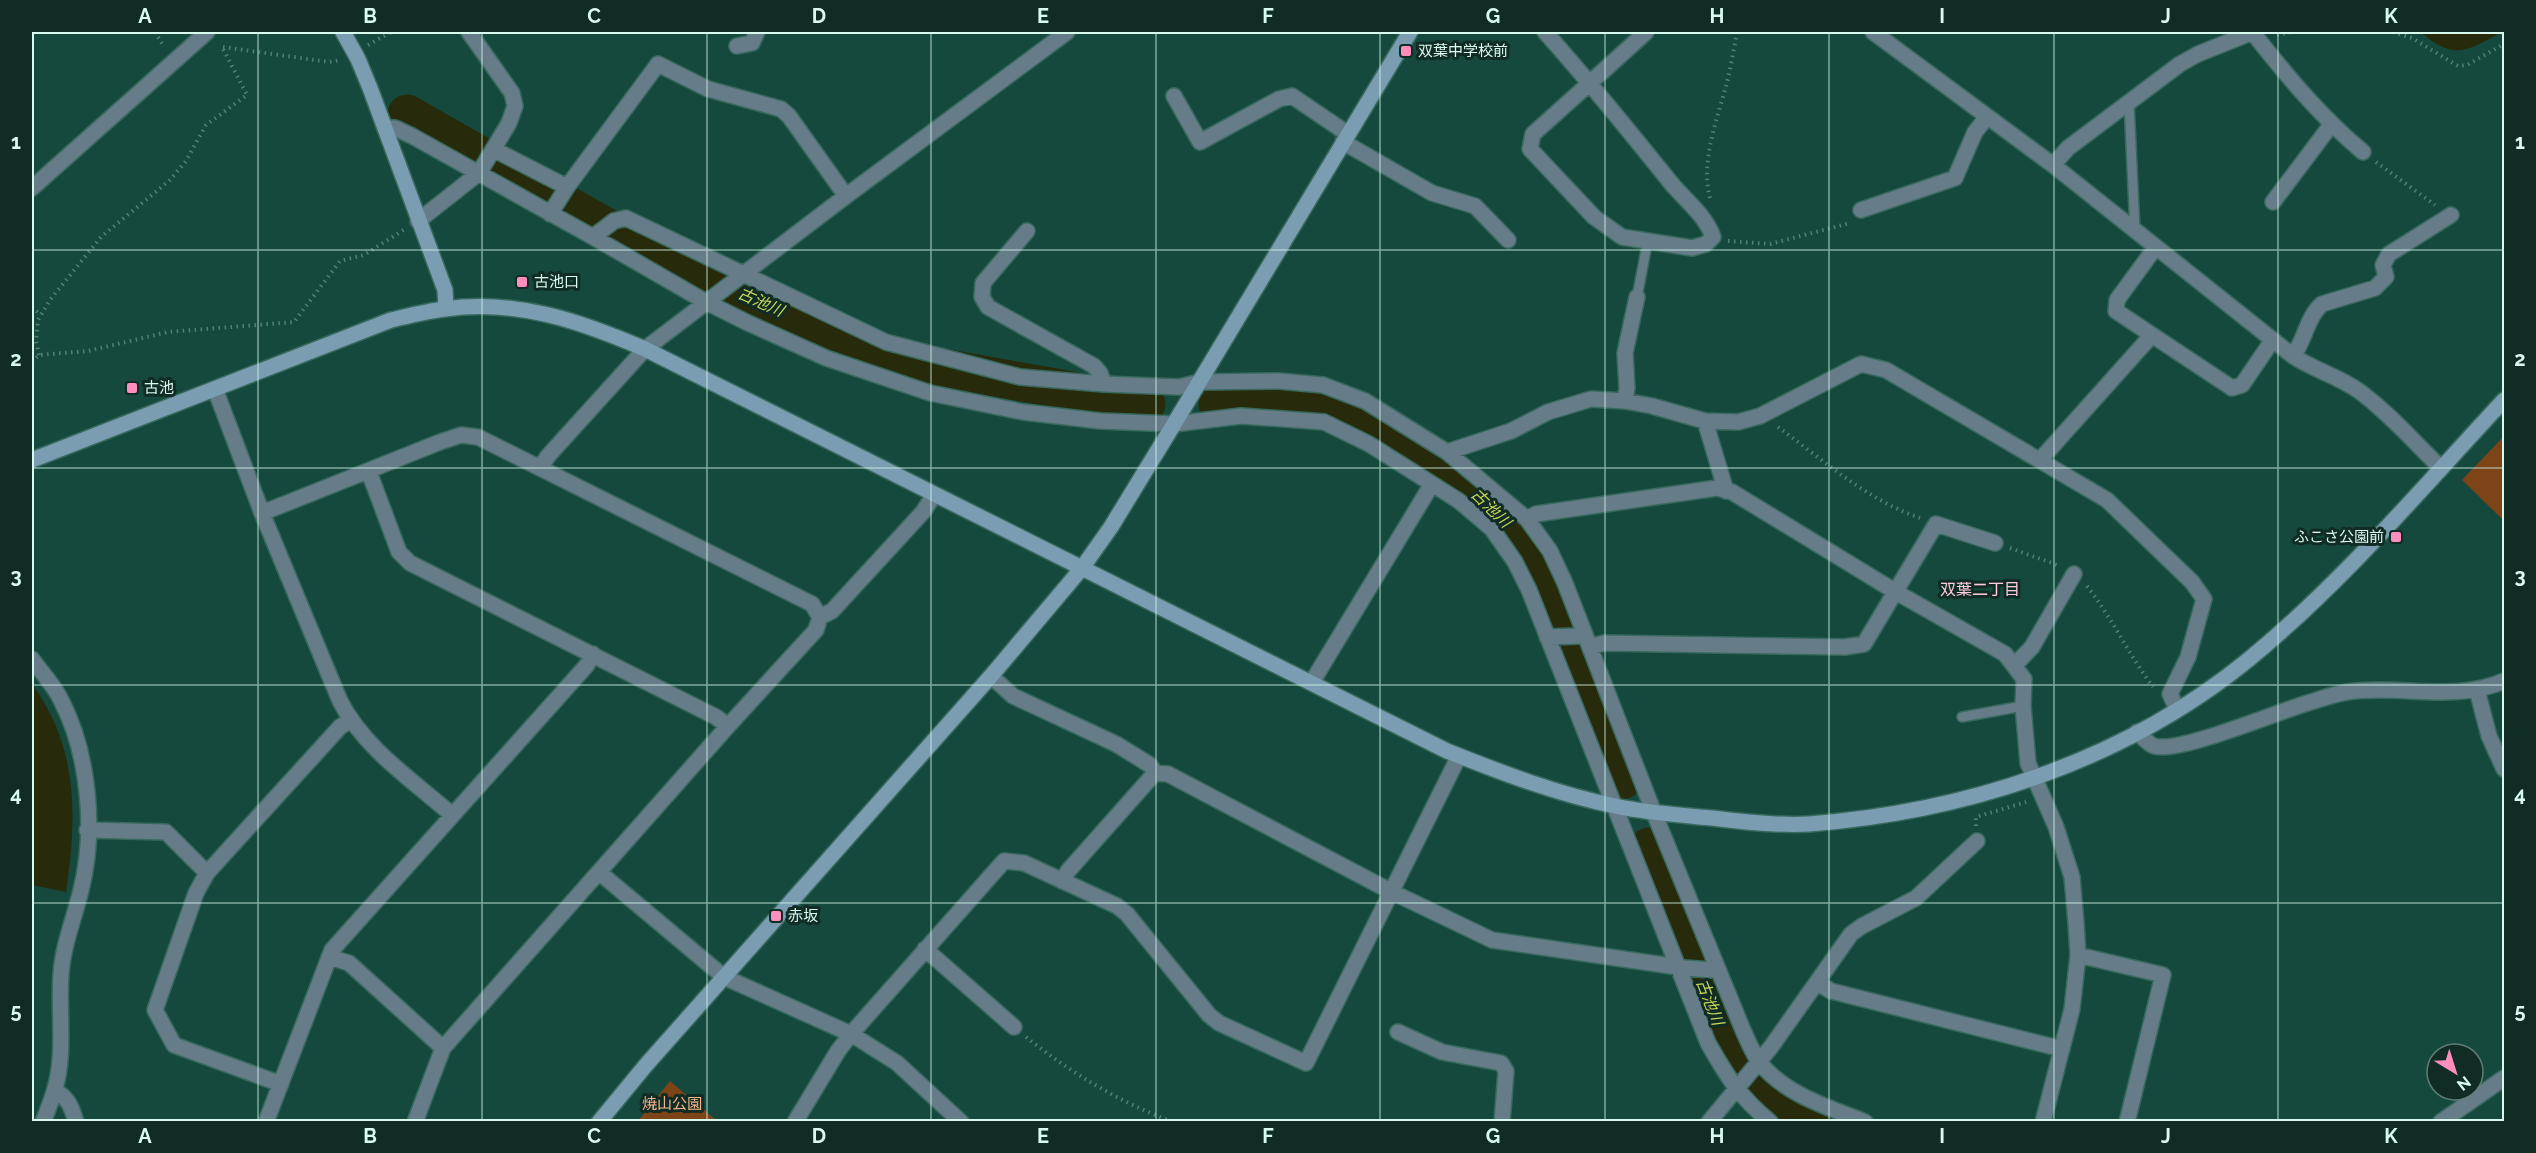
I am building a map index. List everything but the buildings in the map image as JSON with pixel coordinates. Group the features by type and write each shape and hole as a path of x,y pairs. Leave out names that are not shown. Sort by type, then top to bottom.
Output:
{"street":[{"path":"343,32 355,54 385,128 445,291 446,308"},
{"path":"737,46 752,43 757,32"},
{"path":"540,468 548,456 645,349 1067,32"},
{"path":"599,1122 724,977 992,676 1082,568 1111,527 1200,382 1410,32"},
{"path":"1545,32 1590,82 1689,204 1709,224 1713,237 1706,244 1692,248 1622,237 1594,218 1530,149 1533,134 1590,82 1646,32"},
{"path":"1873,32 2053,165 2272,341 2307,365 2343,380 2361,393 2441,468"},
{"path":"2053,165 2068,148 2180,64 2198,54 2253,32 2292,83 2331,125 2362,152"},
{"path":"418,221 486,161 509,123 515,106 512,93 473,33"},
{"path":"32,188 212,35"},
{"path":"552,211 566,188 658,64 708,89 781,109 789,116 846,196"},
{"path":"1174,96 1200,142 1279,99 1292,96 1346,138 1432,193 1475,206 1508,240"},
{"path":"1861,210 1955,178 1975,132 1987,117"},
{"path":"2273,202 2331,125"},
{"path":"385,128 395,128 412,136 566,188"},
{"path":"486,161 552,211 710,299 826,358 930,393 1023,412 1101,421 1174,424 1241,416 1324,422 1369,444 1459,501 1492,529 1515,562 1549,637 1614,806 1681,968 1708,1043 1738,1086 1746,1102 1770,1122"},
{"path":"2293,356 2300,347 2315,310 2322,304 2375,288 2386,277 2383,265 2389,254 2451,215"},
{"path":"595,235 614,221 626,218 738,277 886,342 1020,377 1179,387 1200,382 1279,381 1323,385 1365,401 1447,452 1527,519 1550,551 1566,583 1584,639 1714,969 1743,1030 1756,1066 1807,1099 1865,1122"},
{"path":"1027,231 983,284 982,297 988,307 1094,366 1104,384"},
{"path":"2155,248 2117,300 2116,311 2232,388 2242,385 2272,341"},
{"path":"1625,401 1627,388 1625,354 1637,297"},
{"path":"32,460 391,320 446,308 495,307 545,312 591,326 645,349 1459,756 1519,780 1614,806 1654,813 1806,824 1885,815 1970,798 2033,779 2088,757 2177,709 2246,662 2304,612 2505,400"},
{"path":"2040,460 2152,335"},
{"path":"1447,452 1511,431 1548,412 1591,399 1625,401 1705,420 1738,422 1760,416 1861,364 1886,370 2107,500 2192,582 2204,599 2188,657 2170,694 2177,709"},
{"path":"215,389 262,513 350,720 363,736 451,814"},
{"path":"1705,420 1726,491"},
{"path":"262,513 440,442 461,435 478,437 812,604 820,618"},
{"path":"369,472 399,552 410,562 716,717 728,726"},
{"path":"1312,682 1432,484"},
{"path":"1527,519 1536,514 1717,488 1732,492 1896,592 2005,654 2015,665 2024,679 2023,706 2028,762 2033,779 2056,827 2072,877 2078,955 2072,1009 2043,1122"},
{"path":"415,1122 443,1047 816,630 820,618 840,603 923,512 934,495"},
{"path":"1549,637 1584,639 1604,643 1845,647 1864,644 1936,524 1995,543"},
{"path":"2015,665 2032,647 2074,573"},
{"path":"266,1122 332,950 451,814 587,665 593,654"},
{"path":"32,659 60,698 77,735 85,766 87,830 81,889 65,942 62,964 59,1060 55,1091 43,1122"},
{"path":"992,676 1013,696 1116,744 1150,765 1155,773"},
{"path":"2137,732 2153,746 2165,747 2189,743 2309,702 2348,692 2450,693 2477,690 2505,681"},
{"path":"2477,690 2489,736 2505,769"},
{"path":"281,1083 174,1045 155,1010 196,893 207,873 340,727 350,720"},
{"path":"802,1119 838,1051 851,1034 1004,861 1024,864 1117,906 1127,914 1214,1019 1306,1063 1459,756"},
{"path":"1062,880 1155,773"},
{"path":"1155,773 1168,774 1392,892 1492,940 1681,968 1714,969"},
{"path":"87,830 166,832 207,873"},
{"path":"1709,1122 1756,1066 1818,983 1851,934 1916,898 1977,841"},
{"path":"600,873 724,977 851,1034 897,1063 961,1122"},
{"path":"925,949 1014,1027"},
{"path":"2078,955 2163,975 2127,1122"},
{"path":"329,957 349,963 443,1047"},
{"path":"1818,983 1831,991 2062,1049"},
{"path":"1398,1032 1442,1052 1501,1063 1506,1071 1502,1122"},
{"path":"2441,1122 2505,1078"},
{"path":"55,1091 62,1094 72,1108 76,1122"}],"lane":[{"path":"2129,102 2135,231"},
{"path":"1637,297 1646,250"},
{"path":"1962,717 2023,706"}],"path":[{"path":"222,47 329,62 342,60 355,54 391,32"},
{"path":"1715,207 1708,189 1710,141 1727,82 1737,32"},
{"path":"2393,32 2412,38 2458,66 2467,65 2505,44"},
{"path":"39,355 36,341 38,320 50,300 101,237 170,180 186,161 206,125 247,95 222,47 212,35"},
{"path":"2362,152 2425,199 2451,215"},
{"path":"1713,237 1734,242 1770,244 1855,221 1861,210"},
{"path":"32,362 39,355 88,351 168,332 294,322 340,261 364,255 418,221"},
{"path":"32,307 41,315"},
{"path":"1760,416 1873,496 1899,511 1936,524"},
{"path":"1995,543 2074,573 2085,582 2102,605 2136,664 2159,695 2170,694"},
{"path":"1977,841 1976,817 2020,805 2040,794"},
{"path":"1014,1027 1065,1066 1106,1092 1144,1111 1173,1122"}],"green space":[{"path":"2504,436 2504,521 2462,480"},
{"name":"焼山公園","path":"670,1081 717,1121 638,1121"}],"shaded area":[{"path":"2421,32 2502,32 2470,48 2452,50 2443,47"},
{"path":"32,684 59,733 71,784 72,837 66,892 32,885"}],"waterway":[{"name":"古池川","path":"407,114 653,254 843,339 926,365 1146,404"},
{"name":"古池川","path":"1218,404 1283,399 1372,421 1451,471 1507,521 1535,561 1622,780"},
{"name":"古池川","path":"1649,847 1728,1050 1745,1074 1764,1094 1786,1109 1814,1122"}],"place":[{"name":"双葉中学校前","path":"1406,51"},
{"name":"古池口","path":"522,282"},
{"name":"古池","path":"132,388"},
{"name":"ふこさ公園前","path":"2396,537"},
{"name":"赤坂","path":"776,916"}],"district":[{"name":"双葉二丁目","path":"1980,589"}]}
